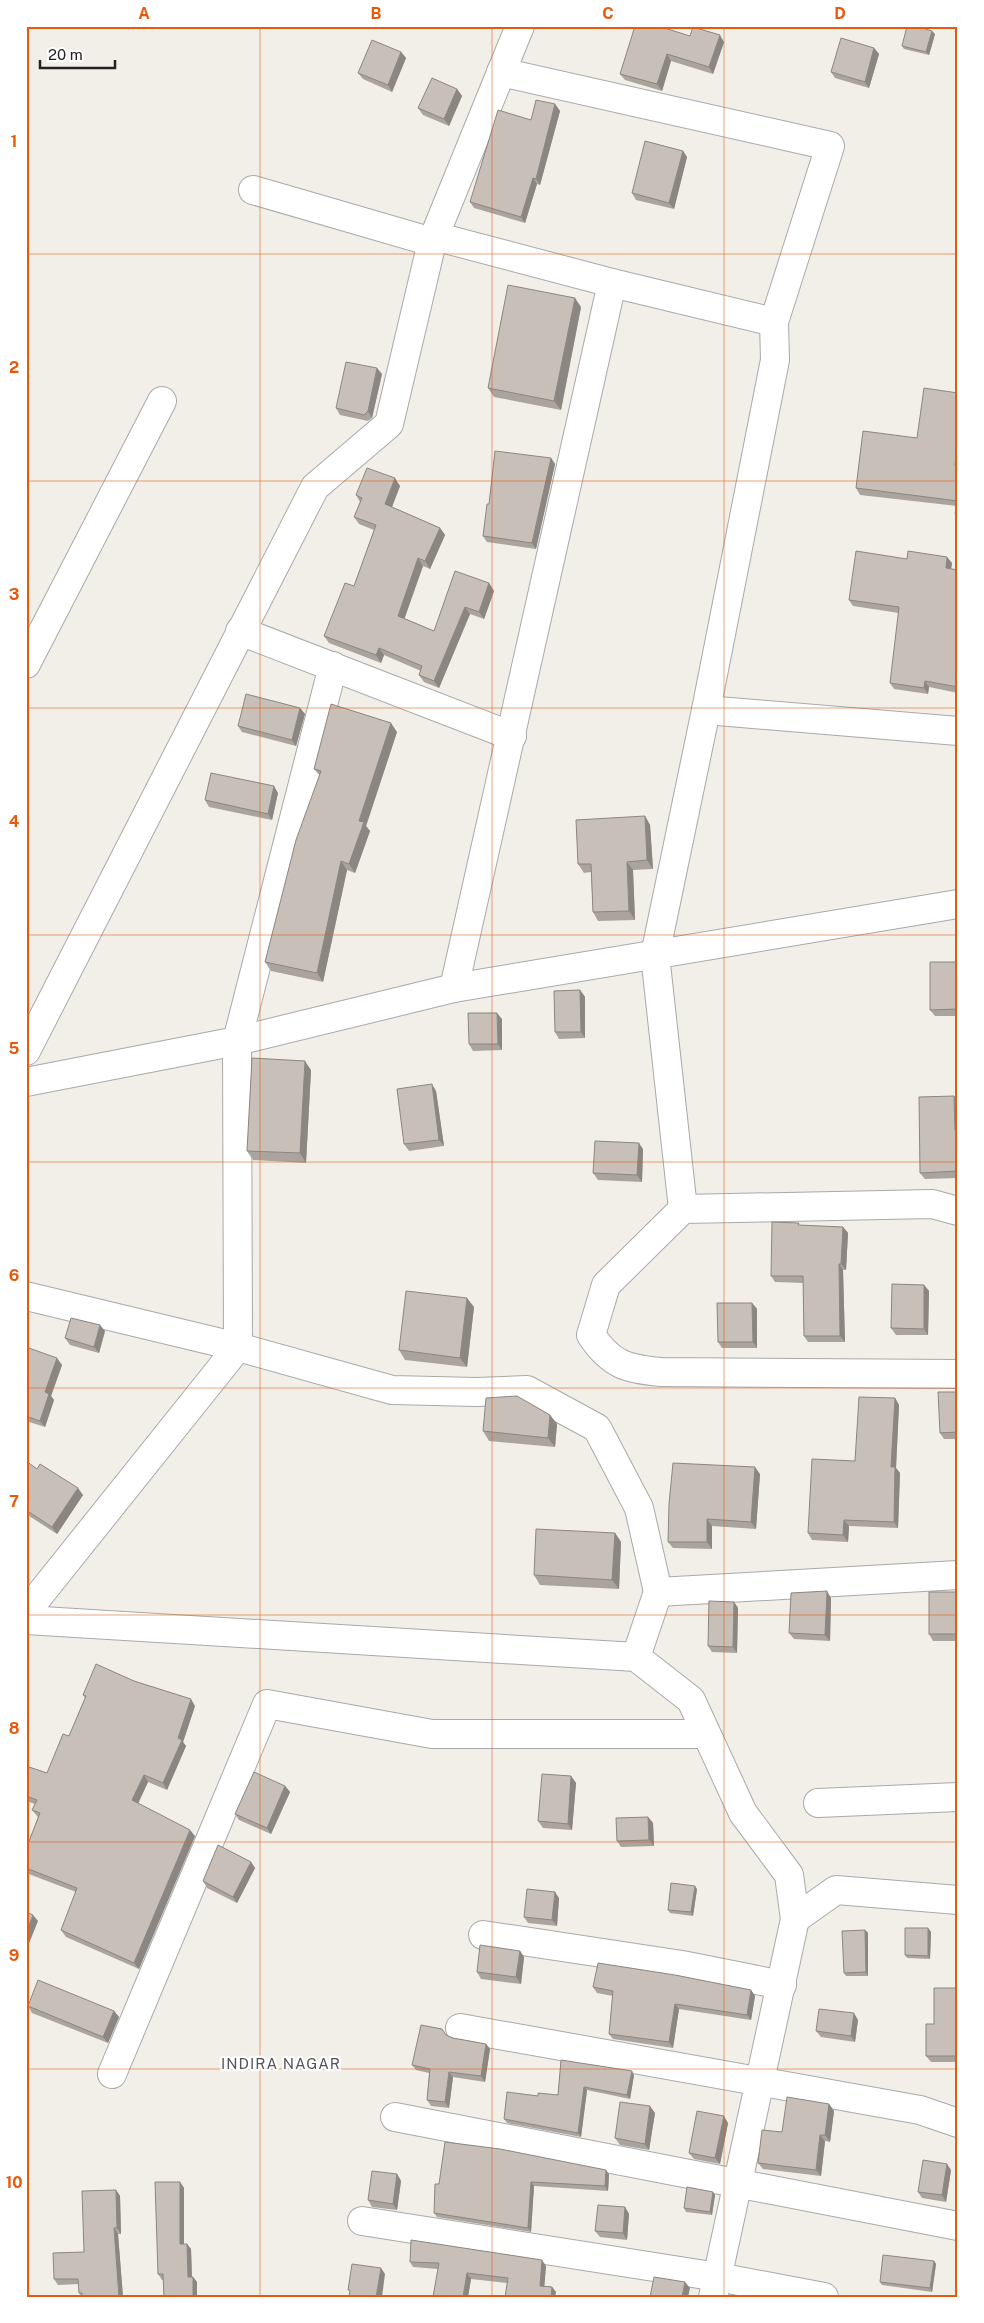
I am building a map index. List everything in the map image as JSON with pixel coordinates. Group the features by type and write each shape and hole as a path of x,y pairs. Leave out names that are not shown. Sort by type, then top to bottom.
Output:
{"street":[{"path":"26,1051 315,487 389,424 433,239 520,26"},
{"path":"501,72 830,146 774,322 775,360 706,710 655,955 683,1208"},
{"path":"253,190 433,239 774,322"},
{"path":"454,988 612,283"},
{"path":"26,664 162,401"},
{"path":"240,631 512,736"},
{"path":"26,1612 238,1347 237,1041 333,666"},
{"path":"706,710 958,731"},
{"path":"26,1082 237,1041 454,988 958,904"},
{"path":"958,1211 932,1204 683,1208 606,1285 591,1335 603,1352 632,1370 662,1372 958,1374"},
{"path":"26,1296 238,1347 392,1390 476,1392 526,1390 598,1428 639,1508 658,1592 636,1657"},
{"path":"658,1592 958,1575"},
{"path":"26,1620 636,1657 691,1700 743,1813 789,1875 795,1919 715,2287"},
{"path":"112,2074 267,1704 432,1734 706,1734"},
{"path":"818,1803 958,1797"},
{"path":"795,1919 836,1890 958,1900"},
{"path":"483,1935 682,1965 782,1985"},
{"path":"460,2028 920,2110 957,2122"},
{"path":"395,2118 958,2226"},
{"path":"362,2220 715,2287 824,2297"}],"building":[{"path":"635,26 658,26 690,36 693,27 720,35 709,67 667,54 657,84 620,74"},
{"path":"907,26 916,26 932,31 926,52 902,46"},
{"path":"841,38 874,48 865,82 831,72"},
{"path":"372,40 401,52 388,85 358,73"},
{"path":"432,78 457,89 444,119 418,108"},
{"path":"536,100 555,104 536,179 533,178 521,217 470,202 498,110 531,120"},
{"path":"645,141 683,151 669,203 632,193"},
{"path":"508,285 575,298 554,401 488,388"},
{"path":"346,362 377,368 368,411 364,415 336,408"},
{"path":"924,388 958,393 958,446 955,465 958,465 958,501 856,488 863,431 917,438"},
{"path":"495,451 551,458 532,543 483,536"},
{"path":"367,468 395,478 385,504 440,528 425,561 418,558 398,616 434,631 455,571 489,583 479,612 465,607 434,681 419,675 422,666 379,648 376,655 324,636 345,583 354,586 376,525 354,517 362,498 356,495"},
{"path":"958,501 958,514 955,514"},
{"path":"856,551 907,559 908,551 947,557 946,568 958,570 958,687 925,681 924,688 890,683 899,607 849,600"},
{"path":"246,694 300,708 292,740 238,726"},
{"path":"331,704 391,723 359,821 364,822 349,864 341,861 317,973 265,962 296,840 321,771 314,769"},
{"path":"211,773 274,786 268,814 205,800"},
{"path":"645,816 647,860 627,862 629,911 593,912 591,864 578,864 576,820"},
{"path":"930,962 958,962 958,1009 930,1010"},
{"path":"580,990 581,1032 555,1032 554,991"},
{"path":"468,1013 497,1013 498,1044 469,1044"},
{"path":"252,1058 305,1061 300,1153 247,1151"},
{"path":"432,1084 439,1140 404,1144 397,1089"},
{"path":"954,1096 955,1130 958,1130 958,1171 920,1173 919,1097"},
{"path":"595,1141 639,1143 637,1175 593,1173"},
{"path":"772,1222 843,1227 841,1264 839,1264 840,1336 804,1336 803,1276 771,1276"},
{"path":"892,1284 924,1285 924,1329 891,1328"},
{"path":"406,1291 467,1298 460,1358 399,1350"},
{"path":"717,1303 752,1303 753,1342 718,1342"},
{"path":"71,1318 100,1325 94,1347 65,1338"},
{"path":"26,1347 57,1358 45,1392 49,1394 40,1421 26,1416"},
{"path":"938,1392 958,1392 958,1432 940,1433"},
{"path":"517,1396 550,1415 548,1438 483,1431 486,1398"},
{"path":"859,1397 895,1398 891,1467 895,1467 894,1522 844,1520 843,1535 808,1533 812,1459 855,1461"},
{"path":"26,1461 37,1469 40,1464 78,1488 52,1527 26,1510"},
{"path":"673,1463 755,1467 751,1522 707,1519 707,1542 668,1542"},
{"path":"536,1529 615,1533 612,1580 534,1575"},
{"path":"827,1591 825,1635 789,1633 791,1593"},
{"path":"929,1592 958,1592 958,1634 929,1634"},
{"path":"709,1601 734,1602 733,1647 708,1646"},
{"path":"96,1664 134,1681 191,1699 178,1738 182,1740 163,1783 144,1775 132,1800 190,1830 134,1963 61,1930 77,1888 26,1868 26,1849 40,1813 32,1810 37,1800 26,1796 26,1766 47,1773 63,1734 69,1736 86,1696 83,1695"},
{"path":"254,1772 285,1786 267,1828 235,1814"},
{"path":"542,1774 571,1776 568,1824 538,1821"},
{"path":"648,1817 649,1840 617,1841 616,1818"},
{"path":"218,1845 251,1862 233,1897 203,1881"},
{"path":"671,1883 695,1886 691,1912 668,1910"},
{"path":"527,1889 555,1892 552,1920 524,1917"},
{"path":"26,1912 33,1915 26,1933"},
{"path":"905,1928 928,1928 928,1956 905,1955"},
{"path":"865,1930 866,1972 844,1973 842,1931"},
{"path":"480,1945 520,1951 516,1977 477,1972"},
{"path":"598,1963 675,1975 751,1990 747,2015 675,2004 669,2042 609,2034 613,1991 593,1987"},
{"path":"38,1980 114,2011 103,2037 28,2006"},
{"path":"934,1988 958,1988 958,2056 926,2056 926,2024 934,2024"},
{"path":"819,2009 854,2013 851,2036 816,2031"},
{"path":"421,2025 442,2029 446,2035 453,2038 486,2044 481,2076 449,2072 445,2102 427,2100 430,2069 412,2065"},
{"path":"561,2060 632,2071 627,2095 584,2087 578,2133 504,2119 507,2092 538,2096 538,2093 558,2095"},
{"path":"787,2097 829,2104 825,2135 820,2135 816,2170 758,2163 762,2130 782,2132"},
{"path":"620,2102 650,2106 645,2144 615,2138"},
{"path":"697,2111 724,2116 715,2158 689,2153"},
{"path":"445,2142 500,2149 606,2170 605,2186 531,2182 528,2228 434,2213 435,2184 439,2184"},
{"path":"923,2160 947,2164 942,2195 918,2192"},
{"path":"372,2171 397,2174 393,2204 368,2200"},
{"path":"155,2182 180,2182 180,2244 187,2244 188,2277 193,2277 193,2297 164,2297 163,2274 158,2274"},
{"path":"687,2187 713,2192 710,2212 684,2208"},
{"path":"116,2190 117,2228 114,2228 119,2297 82,2297 82,2293 79,2293 78,2279 54,2279 53,2253 84,2252 82,2191"},
{"path":"598,2205 625,2207 623,2233 595,2231"},
{"path":"411,2240 542,2260 540,2286 552,2287 551,2297 505,2297 508,2278 467,2273 463,2297 433,2297 439,2263 410,2262"},
{"path":"883,2255 934,2261 930,2288 880,2282"},
{"path":"352,2264 381,2268 376,2297 349,2297 350,2290 348,2290"},
{"path":"654,2277 685,2282 682,2297 650,2297"}],"district":[{"name":"INDIRA NAGAR","path":"281,2063"}]}
